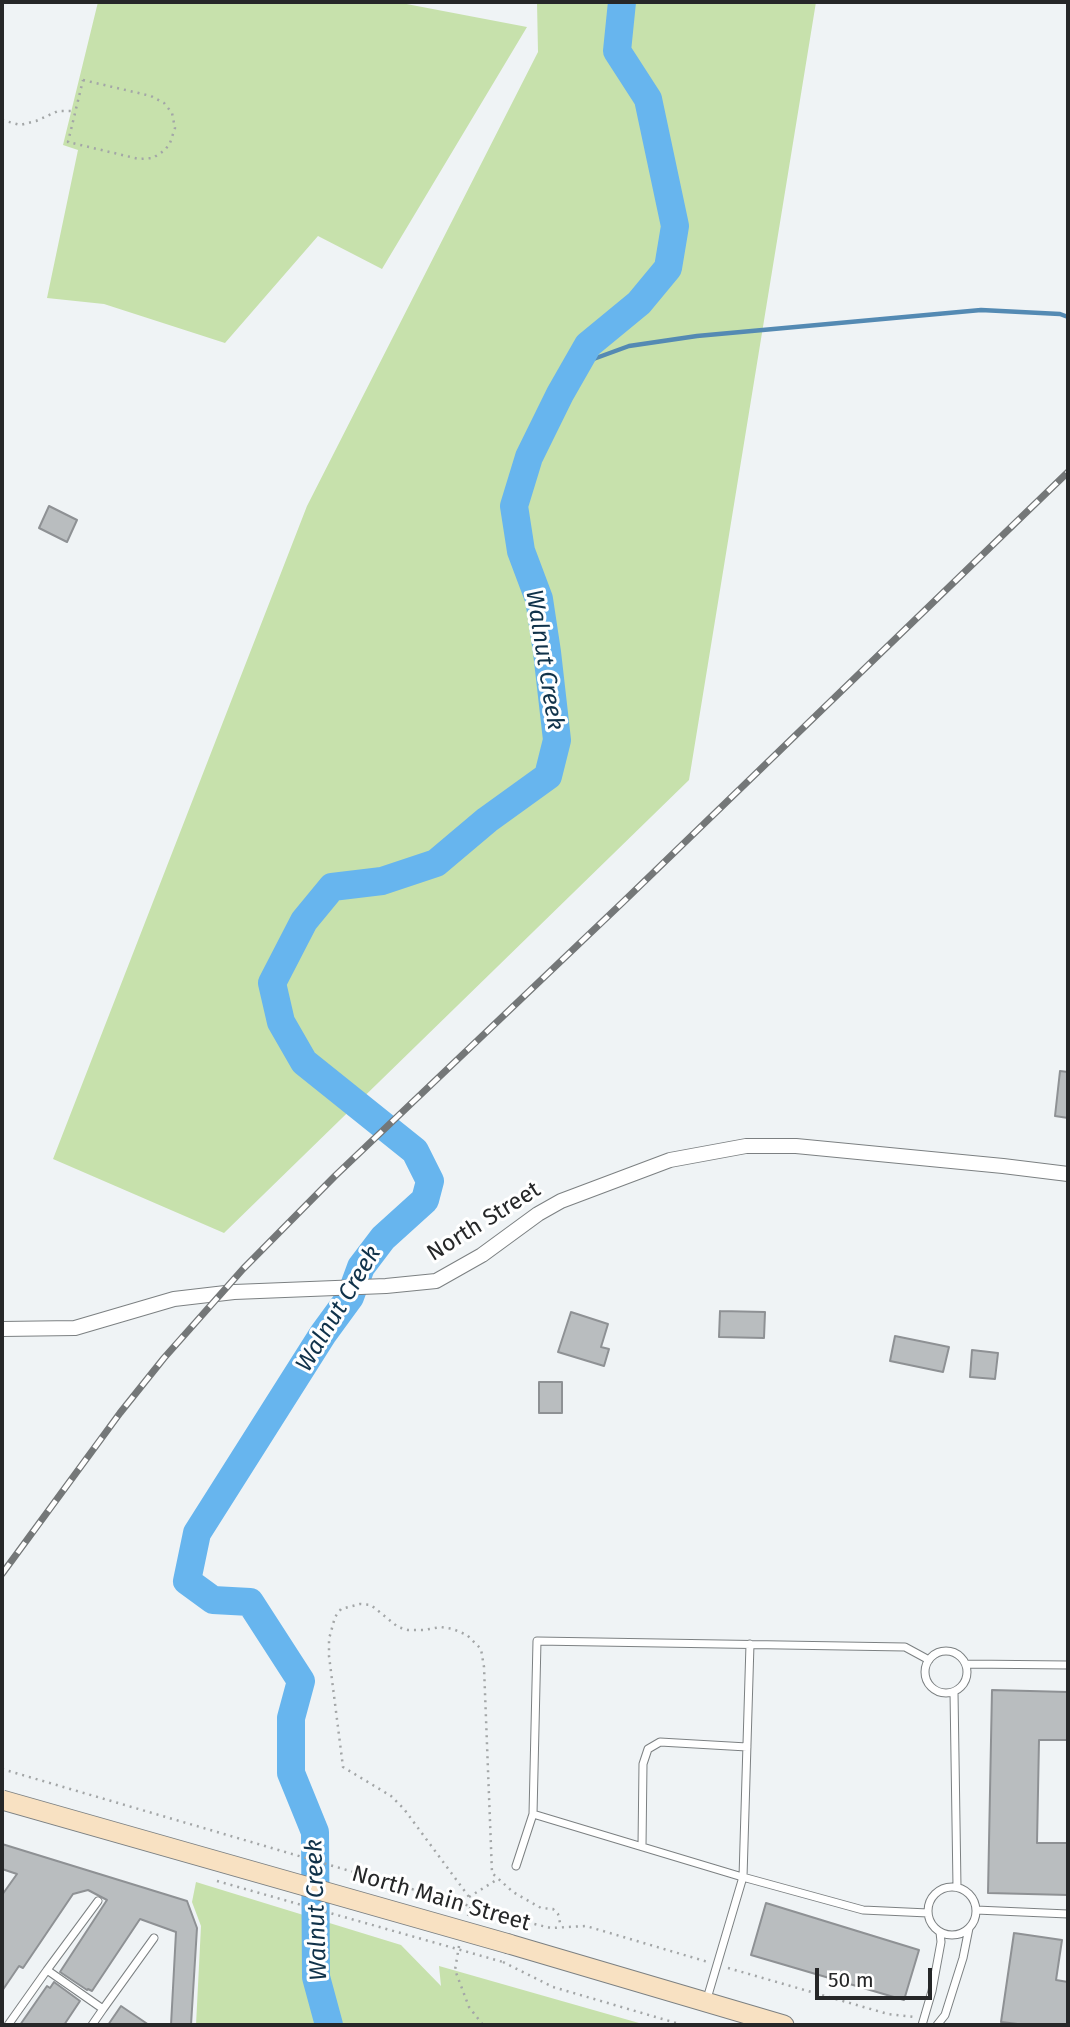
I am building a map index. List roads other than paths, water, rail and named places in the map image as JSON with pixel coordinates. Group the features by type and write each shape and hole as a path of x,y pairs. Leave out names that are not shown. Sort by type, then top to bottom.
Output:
{"main road":[{"name":"North Main Street","path":"2,1800 506,1953 706,2002 784,2025"}],"street":[{"name":"North Street","path":"2,1329 75,1328 174,1299 234,1292 436,1281 482,1255 538,1214 561,1201 670,1160 746,1146 796,1146 1068,1174"}],"lane":[{"path":"516,1866 533,1814 537,1641 905,1647 929,1660"},
{"path":"706,2002 743,1877 750,1644"},
{"path":"939,1652 958,1653 966,1664 968,1670 965,1683 954,1692 940,1692 929,1684 925,1672 929,1660 939,1652"},
{"path":"966,1664 1068,1665"},
{"path":"954,1692 957,1887"},
{"path":"642,1846 643,1764 648,1749 660,1742 747,1747"},
{"path":"533,1814 863,1910 928,1913"},
{"path":"957,1887 972,1896 976,1910 969,1927 955,1935 940,1932 929,1920 928,1905 937,1891 957,1887"},
{"path":"8,2025 97,1901"},
{"path":"976,1910 1068,1914"},
{"path":"937,2025 945,2015 963,1958 969,1927"},
{"path":"923,2022 932,1991 941,1942 940,1932"},
{"path":"92,2025 154,1938"},
{"path":"47,1970 103,2009"}],"waterway":[{"name":"Walnut Creek","path":"329,2025 316,1977 315,1832 291,1773 291,1718 301,1681 250,1602 213,1600 187,1581 197,1533 323,1334 350,1297 361,1267 383,1238 425,1200 430,1181 415,1151 304,1062 281,1022 272,983 304,921 332,887 382,881 436,863 487,820 548,776 557,740 547,652 539,599 521,551 514,506 529,457 588,345 639,303 668,268 675,226 648,99 617,51 622,2"},
{"path":"577,365 629,346 697,336 981,310 1060,314 1068,317"}],"railway":[{"path":"2,1574 120,1413 164,1358 243,1269 335,1176 1068,472"}]}
